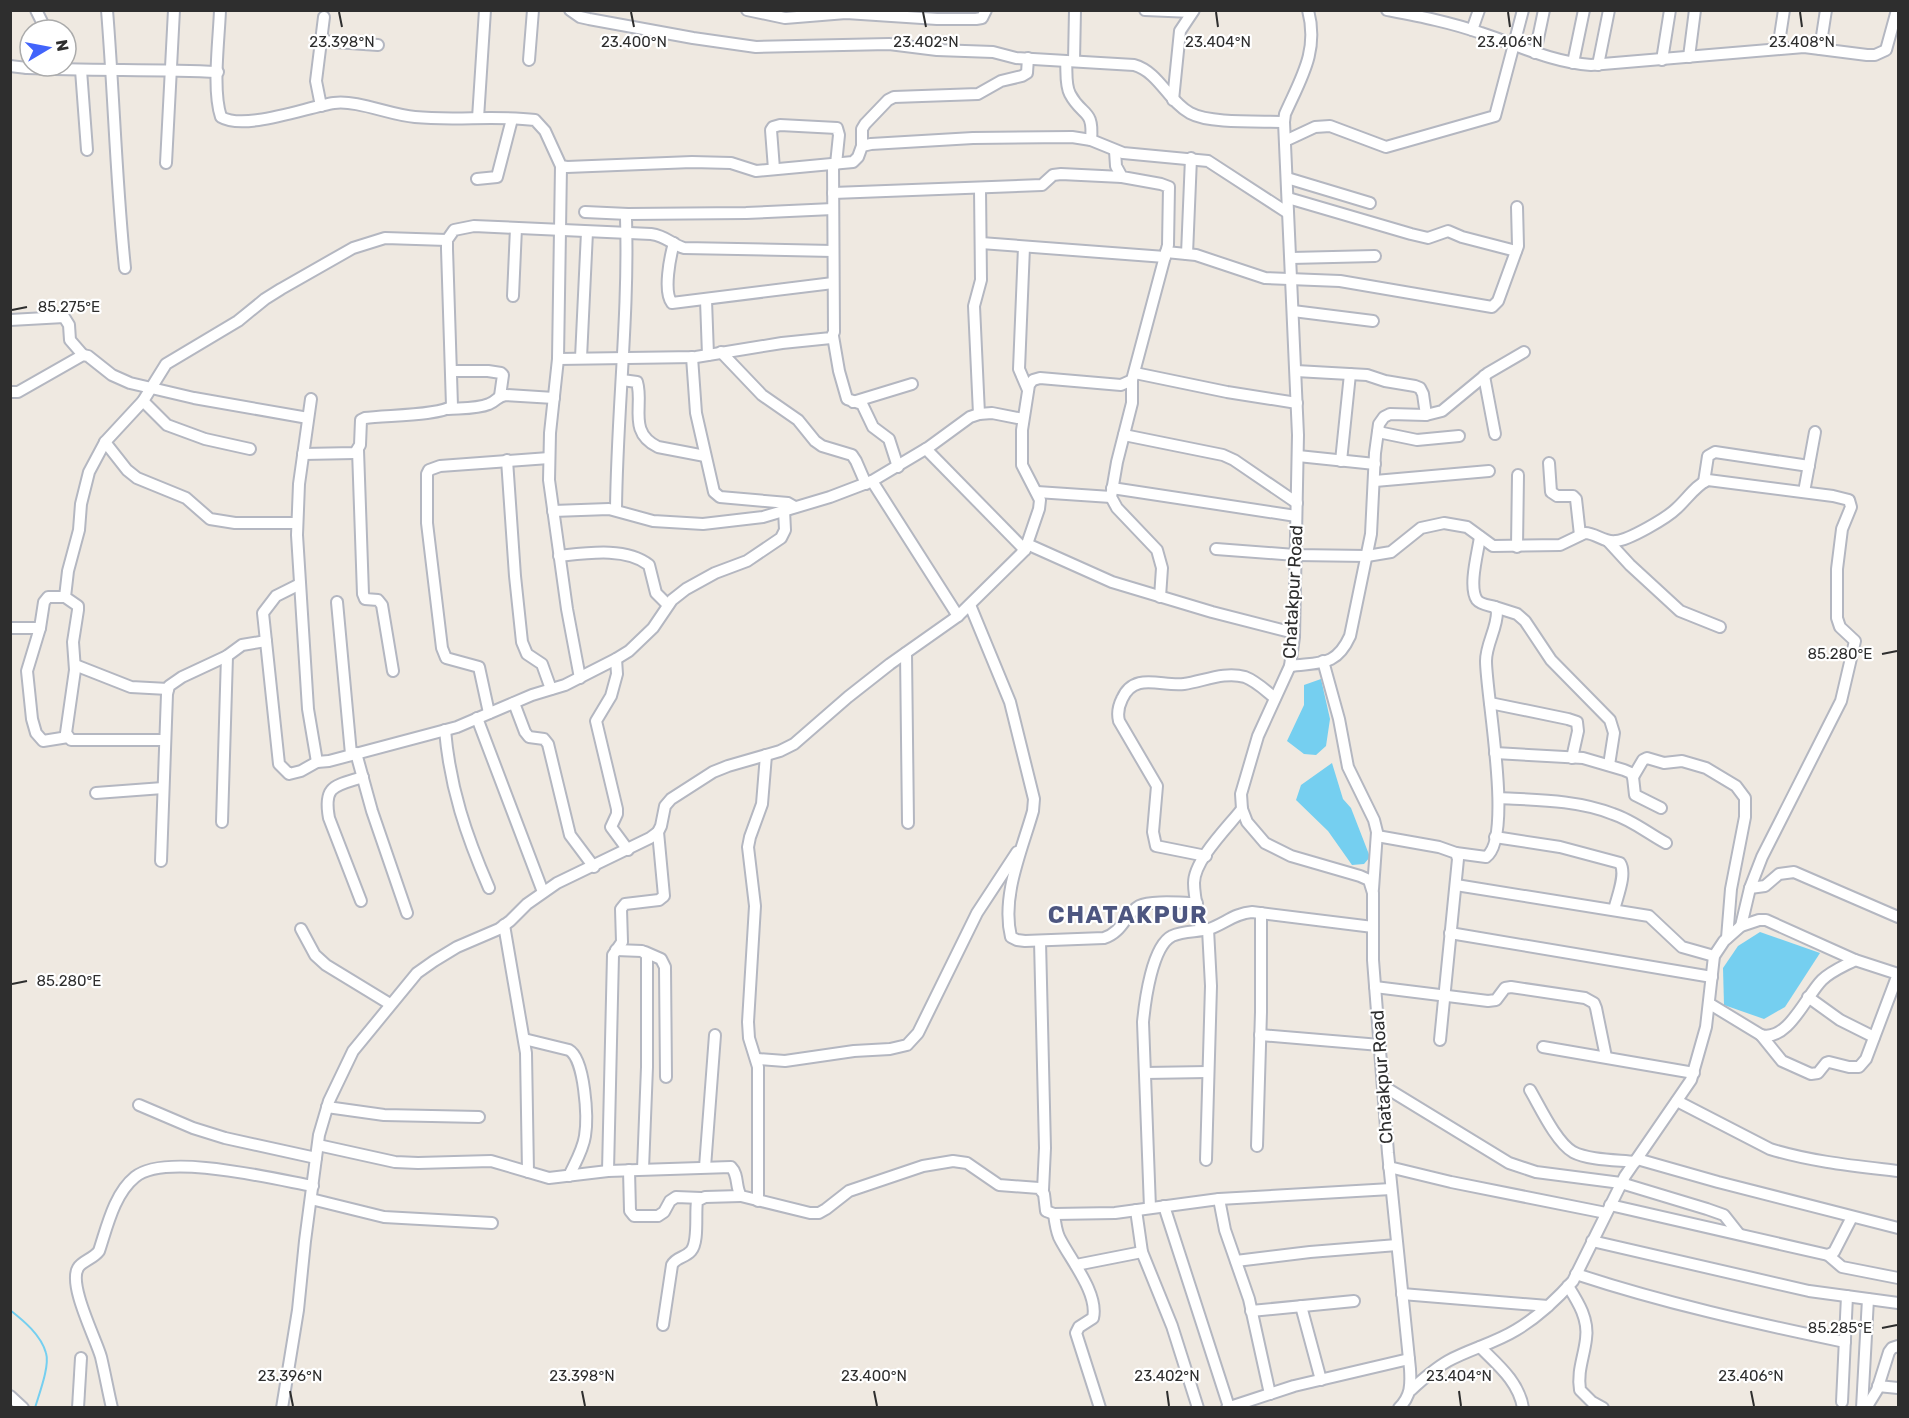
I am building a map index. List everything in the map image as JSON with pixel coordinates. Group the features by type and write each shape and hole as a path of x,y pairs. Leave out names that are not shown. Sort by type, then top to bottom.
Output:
{"street":[{"path":"107,10 124,268"},
{"path":"166,163 174,10"},
{"path":"220,10 219,111 221,117 225,119 267,119 341,103 399,115 535,120 539,123 561,166 558,358 549,458 552,512 580,678"},
{"path":"478,118 485,10"},
{"path":"529,60 532,10"},
{"path":"570,10 580,17 589,19 756,47 889,44 937,50 993,52 1028,58 1140,66 1155,78 1173,100 1199,117 1215,120 1284,122"},
{"path":"747,10 784,18 846,13 976,19 982,18 986,10"},
{"path":"1075,10 1069,91 1078,106 1091,119 1093,124 1091,140"},
{"path":"1145,10 1193,11"},
{"name":"Chatakpur Road","path":"1242,809 1241,794 1256,745 1290,666 1294,633 1297,403 1284,122 1285,114 1307,64 1312,43 1308,10"},
{"path":"1387,10 1472,30 1535,53 1574,63 1598,65 1778,49 1820,49 1868,55 1881,53 1888,45 1897,10"},
{"path":"1472,30 1479,10"},
{"path":"1285,141 1323,125 1386,147 1495,116 1523,10"},
{"path":"1535,53 1544,10"},
{"path":"1574,63 1584,10"},
{"path":"1598,65 1609,10"},
{"path":"1662,60 1670,10"},
{"path":"1689,57 1695,10"},
{"path":"1778,49 1784,10"},
{"path":"1820,49 1826,10"},
{"path":"1173,100 1180,31 1193,11"},
{"path":"321,106 316,81 324,16"},
{"path":"321,41 378,45"},
{"path":"561,166 731,163 756,171 856,161 862,146 862,129 888,100 901,96 978,94 1001,81 1027,73 1028,58"},
{"path":"78,70 171,69 218,72"},
{"path":"81,70 87,150"},
{"path":"477,179 497,177 512,119"},
{"path":"774,169 770,137 771,130 776,126 837,128 839,135 834,164 833,193 833,336 847,399 862,404 873,427 889,439 898,467"},
{"path":"862,146 973,138 1072,137 1091,140 1115,151 1208,161 1288,213"},
{"path":"1115,151 1116,166 1122,177"},
{"path":"1187,254 1191,158"},
{"path":"833,193 1042,185 1053,175 1061,174 1122,177 1169,187 1169,232 1165,255 1133,377 1132,404 1111,493 1117,508 1156,550 1162,568 1160,597"},
{"path":"1287,178 1370,203"},
{"path":"979,414 974,306 980,287 980,189"},
{"path":"1288,198 1428,238 1448,231 1462,237 1516,251"},
{"path":"981,243 1196,255 1262,277 1340,281 1492,307 1498,301 1516,251 1517,207"},
{"path":"585,212 746,213 833,209"},
{"path":"616,509 616,461 622,380 626,218 628,214"},
{"path":"448,409 452,406 452,401 447,240 454,230 474,226 627,233 663,236 684,248 833,251"},
{"path":"513,296 516,228"},
{"path":"581,358 587,232"},
{"path":"65,597 68,571 80,530 83,492 88,472 105,442 143,402 171,359 213,337 238,321 265,299 353,248 385,238 447,240"},
{"path":"674,243 670,263 670,301 676,303 833,283"},
{"path":"1024,247 1019,369 1028,390"},
{"path":"1291,258 1376,256"},
{"path":"706,300 708,356"},
{"path":"1293,311 1373,321"},
{"path":"10,320 64,317 69,325 70,340 83,355 88,356 121,380 195,398 308,418"},
{"path":"558,358 708,356 721,352 833,336"},
{"path":"1290,666 1332,660 1339,655 1350,636 1371,534 1378,432 1379,424 1384,417 1390,414 1426,415 1442,411 1484,376 1524,351"},
{"path":"721,352 762,395 798,420 814,441 822,446 852,455 958,616"},
{"path":"10,392 18,392 83,355"},
{"path":"692,357 696,413 714,492 720,497 788,503 795,507"},
{"path":"451,371 488,370 501,373 503,375 500,396"},
{"path":"1296,371 1366,375 1415,386 1420,388 1423,394 1426,415"},
{"path":"1341,460 1350,374"},
{"path":"1484,376 1495,434"},
{"path":"608,1171 613,960 622,942 621,909 625,904 659,900 664,896 658,832 665,806 671,799 713,772 794,744 848,697 958,616 1026,547 1040,509 1037,492 1022,465 1023,419 1028,390 1034,380 1040,378 1121,385 1133,377 1297,403"},
{"path":"622,380 637,381 638,424 651,444 705,456"},
{"path":"853,402 912,384"},
{"path":"393,671 382,605 378,600 365,599 363,594 358,450 361,420 489,404 500,396 554,398"},
{"path":"311,399 298,484 297,523 308,709 317,762"},
{"path":"143,402 167,425 205,438 250,449"},
{"path":"552,512 596,508 616,509 653,521 703,525 742,521 869,483 926,449 970,417 979,414 1002,414 1023,419"},
{"path":"1378,432 1425,440 1459,436"},
{"path":"1804,492 1815,432"},
{"path":"1124,435 1223,455 1234,460 1296,503"},
{"path":"105,442 127,470 137,478 186,498 210,519 235,523 297,523"},
{"path":"926,449 1026,547 1112,582 1212,612 1294,633"},
{"path":"303,454 350,454 358,450"},
{"path":"1704,482 1708,456 1715,452 1809,466"},
{"path":"1298,456 1375,464"},
{"path":"489,712 479,667 446,658 442,648 428,523 426,479 429,470 440,466 549,458"},
{"path":"507,460 522,642 527,654 542,664 551,689"},
{"path":"1549,463 1551,492 1557,496 1573,496 1576,500 1580,535"},
{"path":"1375,481 1489,471"},
{"path":"1517,547 1518,475"},
{"path":"1608,541 1623,539 1666,517 1704,482 1715,480 1844,498 1851,503 1842,529 1837,569 1837,618 1840,627 1853,637 1856,644 1841,702 1762,857 1750,888 1741,926"},
{"path":"1037,492 1111,493 1296,516"},
{"path":"300,584 276,596 262,613 279,764 289,774 301,771 317,762 323,763 353,753 445,730 580,678 616,659 629,651 653,628 668,605 686,589 715,573 747,561 781,538 785,530 784,510"},
{"path":"1216,549 1295,555 1367,556 1391,552 1421,528 1438,523 1461,525 1472,530 1493,546 1564,544 1589,533 1608,541 1630,565 1680,611 1720,627"},
{"path":"1480,537 1474,577 1476,598 1480,603 1517,614 1526,621 1551,660 1610,720 1614,739 1609,765"},
{"path":"559,556 591,553 637,558 649,565 656,593 668,605"},
{"path":"68,737 66,727 75,665 73,642 78,606 65,597 48,597 44,602 40,628 27,671 32,719 36,733 43,741 68,737 71,740 165,740"},
{"path":"337,602 353,753 363,777 372,811 407,913"},
{"path":"970,605 1010,702 1034,799 1011,889 1009,928 1011,937 1017,940 1040,941 1104,938 1120,929 1140,906 1197,903"},
{"path":"1323,662 1339,719 1348,767 1372,814 1377,836 1439,847 1456,853 1486,856 1490,854 1495,837 1499,798 1486,660 1497,619 1495,607"},
{"path":"10,628 40,628"},
{"path":"161,861 168,689 174,681 227,656 242,645 266,641"},
{"path":"906,653 908,823"},
{"path":"222,822 227,656"},
{"path":"616,659 617,674 611,696 596,721 617,808 617,814 611,827 628,850"},
{"path":"75,665 131,687 168,689"},
{"path":"1206,856 1156,846 1153,832 1157,786 1119,721 1117,713 1120,702 1129,687 1136,683 1150,681 1184,684 1223,676 1246,677 1275,698"},
{"path":"514,703 528,736 544,739 548,744 570,836 594,867"},
{"path":"1490,703 1568,718 1577,722 1578,731 1572,758"},
{"path":"477,718 543,892"},
{"path":"445,730 449,770 457,805 489,888"},
{"path":"1495,753 1583,758 1609,765 1631,773 1635,795 1661,808"},
{"path":"758,1201 757,1059 749,1038 748,1022 755,906 748,847 762,804 766,755"},
{"path":"1633,777 1643,760 1647,758 1664,764 1682,761 1706,768 1727,780 1736,786 1745,798 1745,817 1731,889 1727,938"},
{"path":"361,901 329,818 327,796 333,787 363,777"},
{"path":"96,793 163,789"},
{"path":"1499,798 1581,805 1615,814 1666,843"},
{"path":"1206,1160 1211,986 1205,929 1194,884 1195,875 1206,856 1242,809"},
{"path":"1242,809 1247,822 1265,843 1291,856 1369,880 1373,892"},
{"path":"282,1407 298,1310 318,1145 327,1107 353,1051 417,973 457,947 504,925 543,892 651,838 658,832"},
{"name":"Chatakpur Road","path":"1377,836 1373,892 1375,987 1389,1167 1411,1390"},
{"path":"1495,837 1560,847 1620,862 1623,867 1614,910"},
{"path":"757,1059 785,1061 854,1051 891,1049 907,1045 913,1040 977,913 1024,842"},
{"path":"1440,1040 1459,865 1456,853"},
{"path":"1750,888 1765,886 1779,874 1794,872 1899,917"},
{"path":"1456,885 1649,916 1682,947 1714,956"},
{"path":"1150,1208 1144,1007 1160,949 1165,940 1172,936 1205,929 1241,913 1262,913 1373,927"},
{"path":"1257,1146 1262,913"},
{"path":"1399,1407 1407,1400 1411,1390 1432,1371 1449,1360 1516,1330 1548,1306 1568,1286 1621,1183 1688,1087 1706,1027 1714,956 1727,938 1741,926 1766,920 1855,960 1898,974 1866,1059 1858,1067 1829,1062 1815,1075 1782,1061 1761,1035 1710,1004"},
{"path":"504,925 524,1039 528,1104 528,1172"},
{"path":"301,929 315,955 390,1004"},
{"path":"1450,933 1712,977"},
{"path":"1040,941 1043,1190 1046,1211 1054,1214 1098,1214 1219,1199 1391,1189"},
{"path":"616,950 645,952 661,958 665,967 666,1077"},
{"path":"643,1169 648,1067 648,960 645,952"},
{"path":"1761,1035 1770,1036 1783,1031 1826,977 1855,960"},
{"path":"1375,987 1492,1001 1496,1000 1505,988 1511,987 1586,998 1594,1003 1596,1008 1606,1057"},
{"path":"1808,997 1840,1020 1874,1037"},
{"path":"705,1167 715,1035"},
{"path":"1260,1035 1380,1045"},
{"path":"524,1039 569,1050 573,1052 579,1063 586,1131 583,1145 569,1176"},
{"path":"1543,1047 1694,1073"},
{"path":"1145,1073 1208,1072"},
{"path":"1383,1086 1501,1159 1519,1167 1536,1172 1621,1183 1724,1215 1739,1234"},
{"path":"1530,1090 1550,1125 1567,1147 1583,1155 1636,1161 1899,1228"},
{"path":"1677,1101 1777,1152 1821,1161 1899,1171"},
{"path":"139,1105 193,1128 225,1138 316,1158"},
{"path":"327,1107 384,1115 479,1117"},
{"path":"318,1145 395,1162 491,1161 549,1178 608,1171 726,1167 734,1169 741,1196"},
{"path":"629,1170 630,1211 634,1216 658,1216 676,1197 741,1196 810,1213 819,1212 849,1191 923,1166 953,1161 967,1163 999,1185 1043,1190"},
{"path":"112,1407 100,1355 84,1317 76,1271 79,1266 95,1257 99,1251 115,1204 134,1177 152,1169 182,1166 240,1173 313,1186"},
{"path":"1389,1167 1461,1184 1739,1234 1828,1255 1842,1267 1899,1278"},
{"path":"663,1324 672,1265 676,1259 689,1254 694,1247 696,1205 701,1198"},
{"path":"311,1199 384,1217 492,1223"},
{"path":"1219,1199 1225,1230 1251,1311 1270,1394"},
{"path":"1164,1206 1228,1407 1321,1380 1409,1359"},
{"path":"1136,1210 1142,1252 1172,1326 1198,1407"},
{"path":"1054,1214 1058,1235 1084,1279 1094,1314 1093,1318 1079,1327 1076,1333 1100,1407"},
{"path":"1828,1255 1833,1252 1852,1217"},
{"path":"1592,1241 1809,1292 1899,1303"},
{"path":"1236,1261 1397,1245"},
{"path":"1076,1265 1142,1252"},
{"path":"1576,1274 1626,1291 1701,1311 1845,1342"},
{"path":"1568,1286 1581,1308 1586,1329 1579,1370 1580,1390 1584,1396 1600,1407"},
{"path":"1402,1294 1548,1306"},
{"path":"1842,1402 1847,1296"},
{"path":"1864,1407 1868,1299"},
{"path":"1251,1311 1354,1301"},
{"path":"1301,1306 1321,1380"},
{"path":"1864,1407 1878,1386 1888,1352 1899,1346"},
{"path":"1480,1347 1499,1365 1516,1387 1523,1407"},
{"path":"78,1407 81,1358"},
{"path":"1878,1386 1899,1388"},
{"path":"10,1396 23,1407"}],"water":[{"path":"1321,679 1330,719 1326,746 1316,755 1304,754 1287,741 1304,705 1304,685"},
{"path":"1332,763 1343,799 1351,808 1370,857 1364,864 1352,865 1328,831 1296,800 1301,785"},
{"path":"1760,932 1820,953 1785,1007 1764,1019 1724,1005 1723,968 1738,946"}],"waterway":[{"path":"10,1310 36,1334 46,1353 45,1372 35,1408"}],"district":[{"name":"CHATAKPUR","path":"1128,915"}]}
